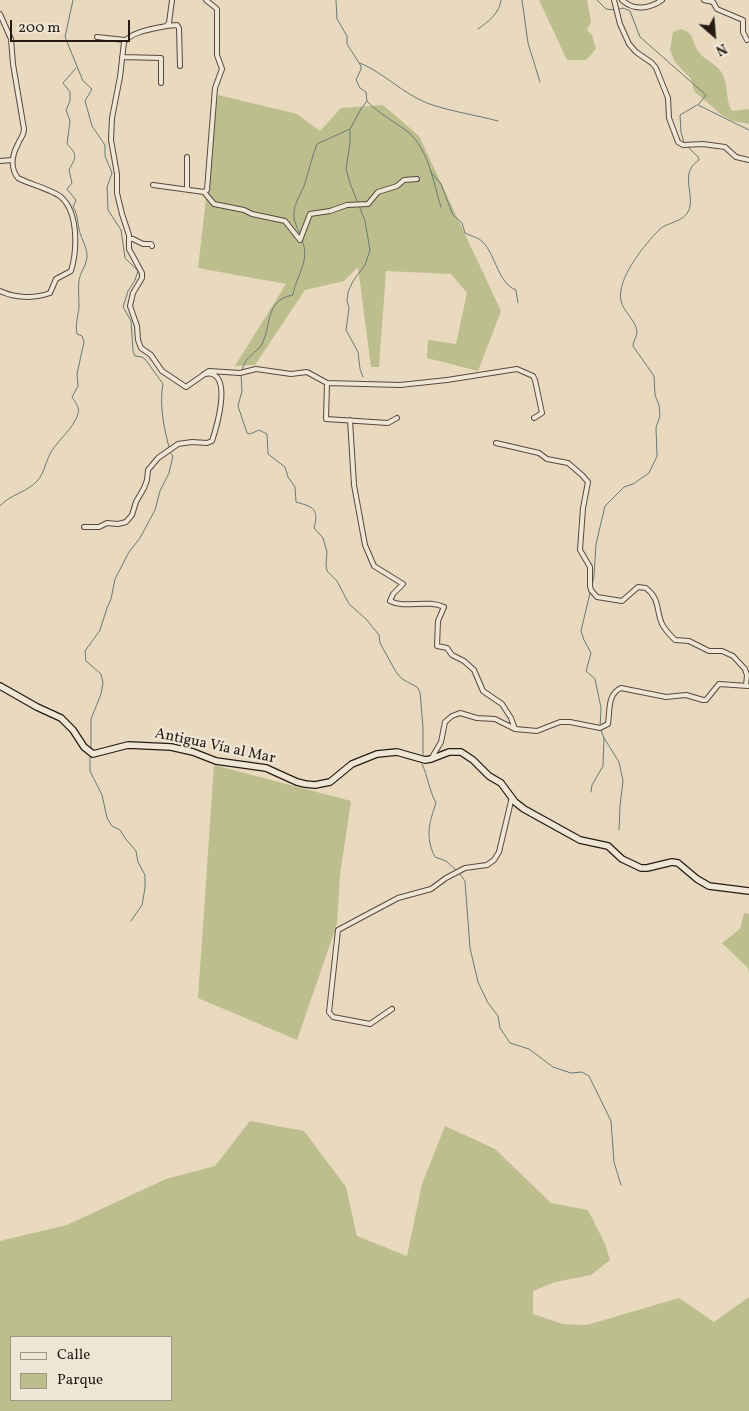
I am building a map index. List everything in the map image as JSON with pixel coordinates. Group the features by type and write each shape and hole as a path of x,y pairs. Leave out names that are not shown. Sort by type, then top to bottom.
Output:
{"main road":[{"name":"Antigua Vía al Mar","path":"0,686 61,718 73,730 84,747 93,754 128,744 171,747 193,752 216,761 266,768 305,784 330,782 360,760 382,753 397,752 425,760 449,752 461,752 473,760 489,776 501,783 519,806 580,840 608,846 631,864 648,868 678,862 702,883 709,886 749,891"}],"street":[{"path":"166,26 169,23 172,0"},
{"path":"204,192 207,190 215,88 222,69 217,55 217,9 206,0"},
{"path":"614,0 624,35 636,52 656,68 668,98 669,118 680,144 725,147 736,157 749,160"},
{"path":"622,0 634,7 644,8 653,6 662,0"},
{"path":"704,0 712,2 717,9 743,20 743,32 748,40"},
{"path":"0,14 11,39 24,129 23,136 12,160 15,174 18,178 58,195 64,200 74,226 76,242 71,271 56,278 50,293 40,296 15,297 0,291"},
{"path":"180,66 178,25 166,26 137,34 125,40 112,118 111,140 117,174 117,193 130,239 129,249 142,276 130,303 137,326 140,346 151,355 163,372 184,387 188,387 210,371 240,373 256,369 290,374 304,372 327,382 400,385 517,369 533,376 536,380 542,413 534,418"},
{"path":"97,37 125,40"},
{"path":"122,57 161,58 161,83"},
{"path":"187,157 187,188 189,190"},
{"path":"0,161 12,160"},
{"path":"154,185 204,192 214,204 285,221 300,240 310,214 330,211 347,205 368,204 378,192 397,186 404,180 417,179"},
{"path":"130,239 143,244 151,244 152,246"},
{"path":"84,527 98,527 107,523 118,524 126,522 132,515 136,502 148,480 148,470 158,458 172,447 184,443 206,443 212,441 222,398 216,377 212,374 204,374"},
{"path":"327,382 325,418 388,422 397,418"},
{"path":"350,420 354,484 365,545 374,566 403,584 393,594 390,601 411,604 434,603 444,607 437,624 437,646 446,647 452,655 464,661 474,670 483,691 502,704 511,718 515,729"},
{"path":"431,759 440,742 445,722 460,713 477,718 495,719 515,729 537,731 554,723 565,722 600,728 608,724 613,695 622,688 666,698 686,696 704,700 719,684 748,686 745,668 732,656 722,651 708,651 689,641 675,640 663,625 653,594 646,588 638,587 622,601 594,594 590,586 590,567 580,550 583,508 588,482 568,463 547,459 539,453 496,443"},
{"path":"392,1009 370,1024 330,1015 338,930 398,898 424,892 465,868 486,865 494,860 498,852 512,797"}],"green space":[{"path":"539,0 587,0 591,22 587,30 592,35 596,49 586,60 567,60"},
{"path":"681,29 689,33 699,52 722,73 732,111 749,109 749,124 733,121 722,115 694,91 691,79 675,62 670,50 673,32"},
{"path":"218,95 297,114 320,131 341,108 383,105 419,136 501,311 478,371 427,358 428,340 456,344 467,293 451,274 386,271 379,367 371,367 358,267 344,281 305,290 255,365 235,366 286,284 198,268"},
{"path":"214,765 351,801 340,875 337,924 297,1040 198,998"},
{"path":"744,913 749,914 749,974 748,968 722,943 740,929"},
{"path":"250,1121 304,1131 346,1187 357,1236 407,1256 422,1184 445,1126 495,1149 551,1203 588,1210 605,1244 610,1260 591,1275 555,1282 533,1291 533,1314 563,1324 587,1325 679,1298 714,1322 749,1297 749,1411 0,1411 0,1241 67,1225 166,1179 215,1166"}],"waterway":[{"path":"73,0 65,37 83,81 92,89 85,101 92,126 105,145 105,156 112,173 107,187 108,210 121,230 125,258 138,271 128,291 123,307 131,321 135,356 145,359 163,384 162,408 169,447"},
{"path":"301,236 295,222 294,209 305,183 317,144 350,129 367,101 366,92 360,88 356,80 361,66 347,44 347,36 337,19 336,0"},
{"path":"478,29 496,13 501,0"},
{"path":"522,0 528,43 540,82"},
{"path":"597,0 606,9 615,10"},
{"path":"619,9 623,8 630,11 640,37 706,95 698,105 749,130"},
{"path":"360,63 427,103 498,121"},
{"path":"0,506 29,488 38,480 54,447 73,424 78,414 78,407 72,397 78,386 77,374 84,342 82,336 77,334 76,327 79,307 79,280 87,254 80,233 77,215 73,207 76,200 67,189 72,183 69,170 75,156 67,144 70,121 66,110 70,101 70,92 63,83 76,68"},
{"path":"367,101 415,139 426,157 441,207"},
{"path":"684,143 680,115 697,105"},
{"path":"350,130 346,169 365,221 370,250 365,265 353,281 348,292 347,301 349,308 346,330 358,352 363,377"},
{"path":"592,586 596,544 605,506 624,487 633,484 649,473 657,456 656,428 660,416 659,405 655,395 654,376 633,346 637,334 636,328 621,301 621,292 627,273 647,243 660,229 680,219 689,210 688,178 692,167 699,160 688,147"},
{"path":"430,171 441,184 453,215 462,223 465,233 483,242 505,282 516,290 518,303"},
{"path":"242,371 246,360 260,347 264,340 270,316 277,303 293,295 305,255 302,240"},
{"path":"241,374 242,391 238,406 247,433 250,434 259,430 267,434 268,454 285,467 288,477 295,487 296,502 311,507 314,510 316,517 314,528 323,538 327,552 327,571 337,581 349,604 366,619 379,635 380,643 396,672 402,679 417,687 420,692 423,755"},
{"path":"91,748 91,719 101,694 103,683 101,674 86,661 85,651 100,630 111,599 115,579 155,510 160,491 169,473 173,456 169,451"},
{"path":"590,593 581,631 591,653 586,671 595,679 601,708 600,728 619,762 623,781 619,830"},
{"path":"591,792 592,785 603,766 604,738"},
{"path":"90,756 90,771 102,795 107,818 112,826 120,830 136,851 138,862 145,875 142,905 131,921"},
{"path":"422,764 436,803 429,830 432,850 435,857 446,861 456,870"},
{"path":"459,873 465,881 470,948 478,982 488,1003 498,1016 500,1028 510,1043 529,1049 553,1067 571,1073 582,1072 589,1076 611,1121 614,1162 621,1185"}]}
